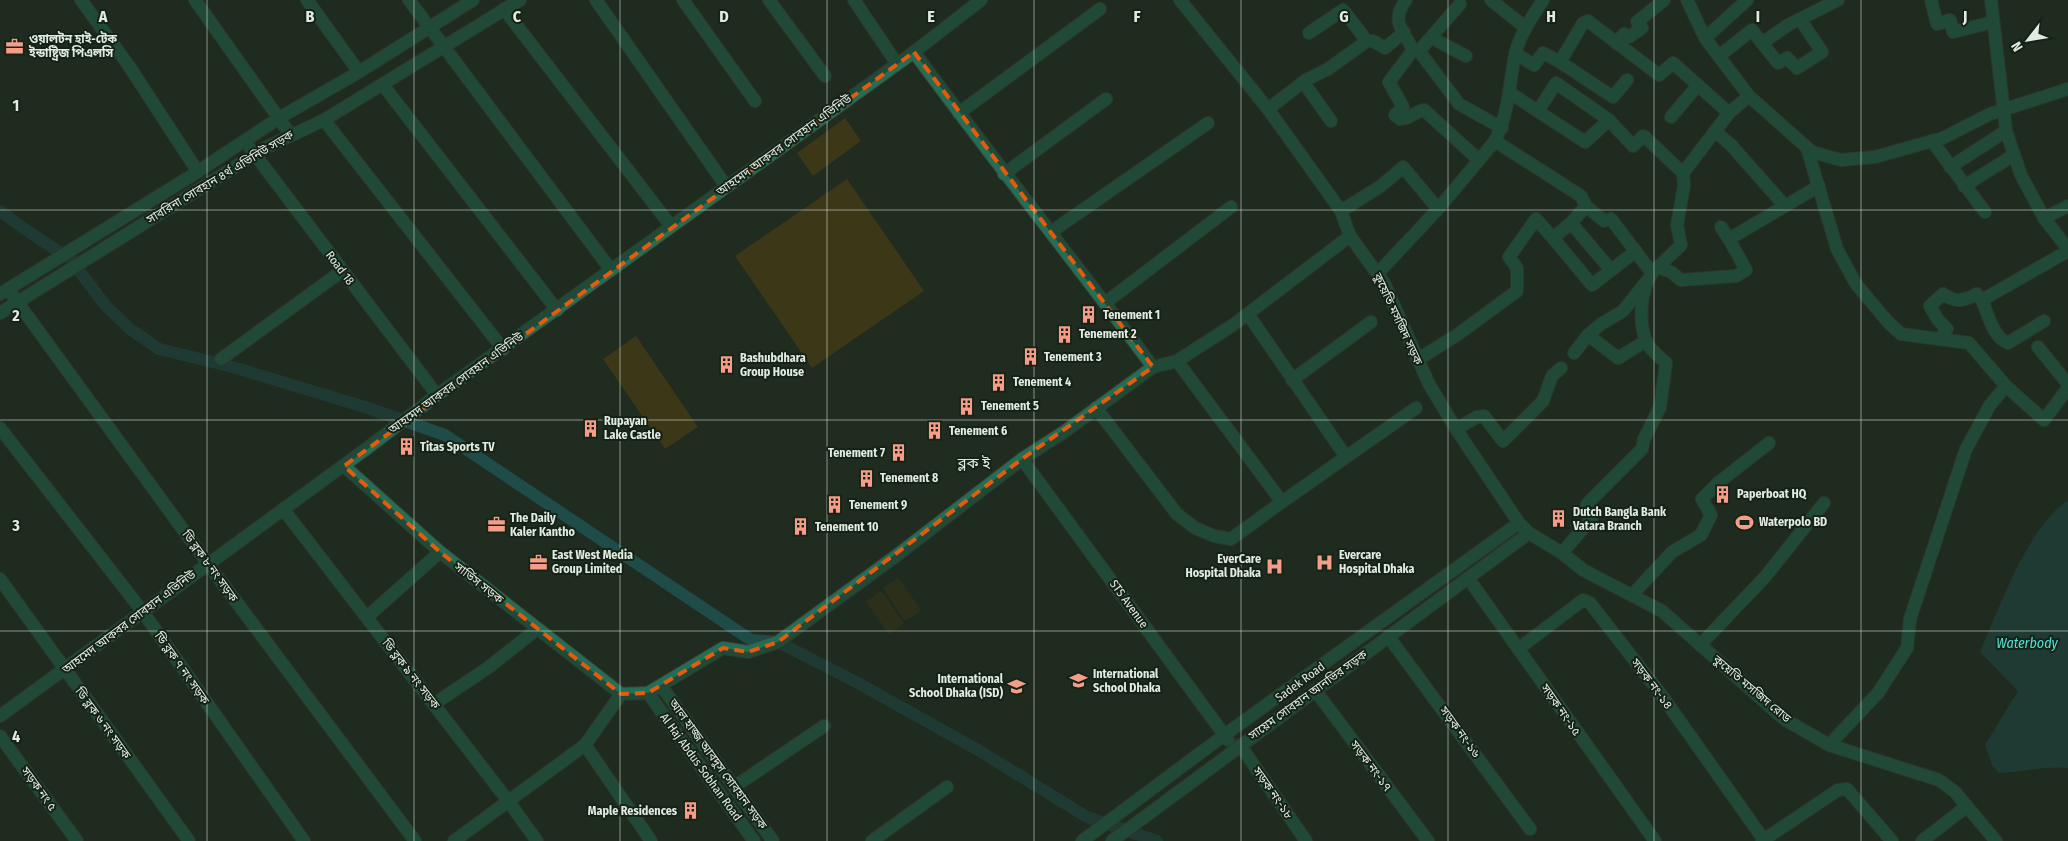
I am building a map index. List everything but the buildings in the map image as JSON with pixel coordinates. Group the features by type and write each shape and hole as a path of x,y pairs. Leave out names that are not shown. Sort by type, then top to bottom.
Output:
{"street":[{"path":"81,0 129,66 198,172"},
{"path":"195,0 290,134"},
{"path":"307,0 359,72"},
{"path":"409,0 611,270"},
{"name":"সাবরিনা সোবহান ৪র্থ এভিনিউ সড়ক","path":"4,291 198,172 279,118 359,72 473,0"},
{"name":"সাবরিনা সোবহান ৪র্থ এভিনিউ সড়ক","path":"0,313 255,155 290,134 324,120 518,0"},
{"path":"596,0 726,186"},
{"path":"683,0 755,100"},
{"path":"770,0 824,76"},
{"path":"854,0 897,64"},
{"name":"আহমেদ আকবর সোবহান এভিনিউ","path":"0,716 344,466 437,395 914,52 981,0"},
{"name":"কুয়েতি মসজিদ সড়ক","path":"1180,0 1268,108 1341,211 1350,236 1378,273 1417,360 1456,429 1519,523 1529,533"},
{"path":"1406,0 1397,14 1397,22 1416,51 1459,104 1502,128"},
{"path":"1491,0 1526,28"},
{"path":"1378,273 1438,209 1495,141 1502,128 1510,93 1515,53 1526,28 1544,0"},
{"path":"1616,43 1624,34 1629,37 1642,28 1638,22 1664,0"},
{"path":"1687,0 1705,38 1749,96 1812,152 1841,160 1875,157 1932,141 2004,109 2068,89"},
{"path":"1705,38 1747,0"},
{"path":"1762,44 1788,25 1838,0"},
{"path":"1931,0 1937,24 1950,20 1953,32 1993,22"},
{"path":"1982,300 2068,250 2044,218 2021,175 2006,131 1991,0"},
{"path":"1460,4 1432,38 1416,51 1389,82 1403,107 1395,115 1400,119 1408,119 1417,111 1424,110 1479,160"},
{"path":"504,9 672,226"},
{"path":"959,113 1100,9"},
{"path":"1309,33 1343,10 1367,41"},
{"path":"1560,62 1585,20 1659,76 1674,63 1730,114"},
{"path":"1719,56 1752,30 1778,63 1787,58 1797,68 1822,52 1800,20"},
{"path":"1268,108 1304,83 1328,70 1367,41 1373,41 1386,48 1404,32"},
{"path":"1432,38 1466,56"},
{"path":"914,52 1004,174 1051,232 1153,367"},
{"path":"1515,53 1534,64 1543,52 1613,97 1627,80"},
{"path":"1304,83 1332,121"},
{"path":"1538,112 1556,83 1609,120 1633,146 1643,136 1645,137 1683,173"},
{"path":"383,85 557,310"},
{"path":"1671,117 1698,85"},
{"path":"1510,93 1585,142 1609,120"},
{"path":"1574,353 1588,335 1601,324 1623,311 1652,274 1681,245 1677,225 1684,186 1683,173 1715,131 1749,96"},
{"path":"1004,174 1106,99"},
{"path":"324,120 503,349"},
{"path":"1051,232 1208,123"},
{"path":"1715,131 1731,145 1785,206"},
{"path":"1950,167 2006,131"},
{"name":"Road 18","path":"244,140 437,395"},
{"path":"1495,141 1581,196 1586,206 1604,221 1611,219 1652,274"},
{"path":"1932,141 1985,212"},
{"path":"1808,148 1837,249 1856,284 1888,322 1901,334 1969,343 2006,386 2044,420 2068,386 2038,347"},
{"path":"1964,186 2014,155"},
{"path":"1341,211 1381,186 1403,167 1438,209"},
{"path":"1729,239 1819,186"},
{"path":"1553,238 1571,223 1586,206"},
{"path":"2044,218 2068,206"},
{"path":"1105,303 1231,208"},
{"path":"1417,360 1457,335 1517,291 1517,269 1510,256 1535,220 1553,238 1592,285 1636,251"},
{"path":"1571,223 1611,270"},
{"path":"1652,274 1671,272 1681,280 1736,276 1746,270 1721,227"},
{"path":"454,841 510,802 585,745 620,694 648,694 723,648 748,652 778,642 896,556 1022,459 1064,432 1153,367 1178,361 1248,314 1350,236"},
{"path":"222,359 342,271"},
{"path":"1562,553 1591,519 1586,509 1587,504 1642,449 1644,439 1660,407 1666,363 1646,341 1642,308 1652,274"},
{"name":"ডি ব্লক ৮ নং সড়ক","path":"4,291 17,302 208,564 415,841"},
{"path":"1940,338 1947,329 1938,320 1930,306 1943,294 1950,299 1962,302 1977,294 1982,300 1998,338 2004,342 2008,343 2044,321"},
{"path":"1248,314 1346,457"},
{"path":"1292,380 1371,322"},
{"path":"1588,335 1618,358 1646,341"},
{"path":"1178,361 1282,502"},
{"path":"1456,429 1476,417 1484,416 1502,441 1544,401 1552,376 1561,368"},
{"path":"1829,746 1878,693 1907,648 1910,619 1966,449 1990,405 2006,386"},
{"path":"1096,408 1177,514 1195,528 1214,536 1231,539 1416,408"},
{"name":"ডি ব্লক ৭ নং সড়ক","path":"0,428 143,612 304,841"},
{"path":"1632,595 1672,552 1700,535 1711,515 1702,500 1718,483 1769,443"},
{"name":"STS Avenue","path":"1022,459 1224,736 1238,747"},
{"name":"সার্ভিস সড়ক","path":"344,466 440,552 620,694"},
{"path":"1700,645 1765,577 1824,503"},
{"name":"ডি ব্লক ৯ নং সড়ক","path":"283,509 510,802 537,841"},
{"name":"Sadek Road","path":"1082,841 1519,523"},
{"name":"কুয়েতি মসজিদ রোড","path":"1529,533 1562,553 1583,570 1662,611 1778,714 1829,746 1939,780 1955,792 1996,841"},
{"name":"সায়েম সোবহান আনভির সড়ক","path":"1112,841 1529,533"},
{"path":"366,617 440,552"},
{"name":"সড়ক নং-১৫","path":"1468,578 1655,841"},
{"name":"ডি ব্লক ৬ নং সড়ক","path":"0,579 189,841"},
{"name":"সড়ক নং-১৪","path":"1518,649 1583,600 1590,603 1768,840"},
{"path":"434,704 489,668 537,629"},
{"name":"সড়ক নং-১৬","path":"1388,636 1530,829"},
{"name":"আল হাজ্জ আবদুস সোবহান সড়ক","path":"662,687 773,841"},
{"name":"সড়ক নং-১৭","path":"1315,690 1428,841"},
{"name":"Al Haj Abdus Sobhan Road","path":"648,694 754,841"},
{"path":"734,787 824,726"},
{"name":"সড়ক নং ৫","path":"0,736 77,841"},
{"path":"585,745 651,841"},
{"name":"সড়ক নং-১৮","path":"1238,747 1306,841"},
{"path":"872,841 947,787"},
{"path":"1768,840 1838,790 1847,789 1892,841"},
{"path":"1922,841 1966,807"}],"highlighted area":[{"path":"914,52 1153,367 1022,459 778,642 748,652 723,648 648,693 621,694 440,552 344,466"}],"shaded area":[{"path":"845,118 861,141 813,176 797,153"},
{"path":"847,179 924,291 812,368 735,256"},
{"path":"636,336 698,427 665,449 603,359"},
{"path":"898,578 921,610 905,621 883,588"},
{"path":"881,591 904,623 889,634 866,602"}],"water":[{"name":"Waterbody","path":"2068,500 2068,768 1999,773 1992,765 1985,745 2018,691 1980,652 2027,549 2053,513"}],"waterway":[{"path":"0,211 70,259 106,306 130,329 159,349 229,366 365,407 445,435 751,640 778,642 858,683 978,750 1087,817 1157,841"}],"place":[{"name":"ওয়ালটন হাই-টেক ইন্ডাষ্ট্রিজ পিএলসি","path":"15,46"},
{"name":"Tenement 1","path":"1089,315"},
{"name":"Tenement 2","path":"1065,334"},
{"name":"Tenement 3","path":"1030,357"},
{"name":"Bashubdhara Group House","path":"726,365"},
{"name":"Tenement 4","path":"999,382"},
{"name":"Tenement 5","path":"967,406"},
{"name":"Rupayan Lake Castle","path":"590,428"},
{"name":"Tenement 6","path":"935,431"},
{"name":"Titas Sports TV","path":"406,447"},
{"name":"Tenement 7","path":"899,453"},
{"name":"Tenement 8","path":"866,478"},
{"name":"Paperboat HQ","path":"1723,494"},
{"name":"Tenement 9","path":"835,505"},
{"name":"Dutch Bangla Bank Vatara Branch","path":"1559,519"},
{"name":"Waterpolo BD","path":"1745,522"},
{"name":"The Daily Kaler Kantho","path":"496,525"},
{"name":"Tenement 10","path":"801,527"},
{"name":"East West Media Group Limited","path":"538,562"},
{"name":"Evercare Hospital Dhaka","path":"1325,562"},
{"name":"EverCare Hospital Dhaka","path":"1275,566"},
{"name":"International School Dhaka","path":"1079,681"},
{"name":"International School Dhaka (ISD)","path":"1017,686"},
{"name":"Maple Residences","path":"691,811"}],"district":[{"name":"ব্লক ই","path":"974,463"}]}
